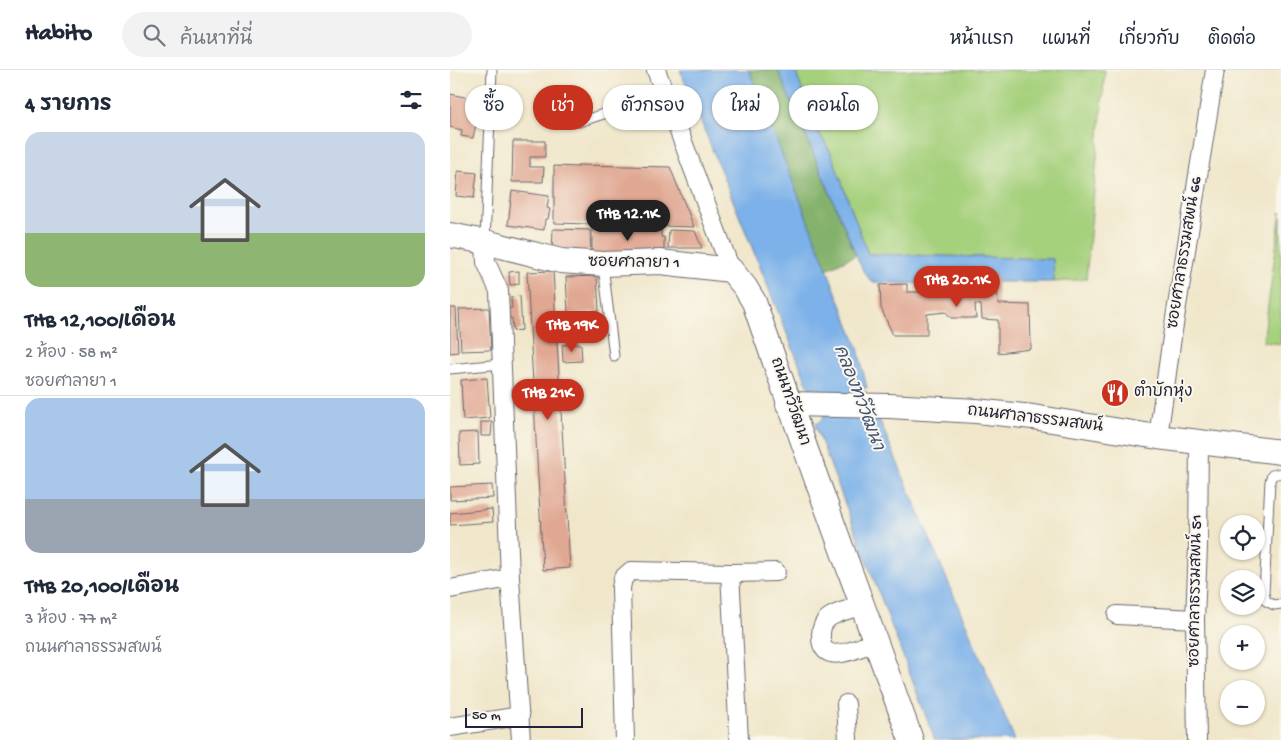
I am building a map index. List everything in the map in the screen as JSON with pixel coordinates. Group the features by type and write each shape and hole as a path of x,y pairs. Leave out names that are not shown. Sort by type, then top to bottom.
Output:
{"main road":[{"name":"ซอยศาลายา 1","path":"450,235 561,261 603,264 660,262 731,270"},
{"name":"ถนนทวีวัฒนา","path":"731,270 754,302 797,405 863,605 911,740"},
{"name":"ถนนศาลาธรรมสพน์","path":"797,405 889,406 976,412 1281,452"}],"street":[{"name":"ถนนทวีวัฒนา","path":"656,70 662,85"},
{"name":"ซอยศาลาธรรมสพน์ 66","path":"1158,437 1172,337 1215,70"},
{"name":"ถนนทวีวัฒนา","path":"678,130 731,270"},
{"path":"485,242 486,262 499,291 510,578 521,740"},
{"name":"ซอยศาลาธรรมสพน์ 51","path":"1197,740 1194,619 1198,546 1199,442"},
{"path":"625,740 621,588 623,578 631,571 776,572"},
{"path":"730,573 738,740"},
{"path":"450,589 510,578"},
{"path":"863,605 829,618 821,631 821,641 824,649 829,653 837,654 847,653 876,641"},
{"path":"1117,615 1194,619"},
{"path":"846,704 848,740"},
{"path":"450,727 520,716"}],"lane":[{"path":"485,242 492,70"},
{"path":"603,264 614,356"},
{"path":"450,369 501,364"},
{"path":"1281,473 1272,476 1270,481 1264,593 1266,601 1274,605 1281,604"}],"green space":[{"path":"749,70 778,70 789,96 789,130 803,130 856,255 827,269 773,130 779,130 779,85 755,85"},
{"path":"795,70 1105,70 1086,279 1054,282 1052,259 868,254 831,153 818,130 878,130 878,85 800,85"},
{"path":"1281,212 1281,344 1263,342"}],"water":[{"name":"คลองทวีวัฒนา","path":"680,70 749,70 755,85 712,85 712,130 773,130 858,348 867,388 860,388 868,416 879,419 1015,740 935,740 815,425 824,418 819,388 809,388 702,124 702,85 686,85"},
{"path":"778,70 795,70 800,85 789,85 789,96"},
{"path":"803,130 818,130 831,153 868,254 1053,259 1054,282 997,282 997,276 927,276 927,284 872,282 863,271"}],"building":[{"path":"450,94 465,97 465,130 475,130 473,138 461,136 462,130 450,127"},
{"path":"513,141 545,141 545,157 530,157 530,167 544,167 543,182 512,182"},
{"path":"578,165 670,167 694,227 554,223 554,166 578,167"},
{"path":"458,171 477,173 474,198 456,196"},
{"path":"512,191 549,196 547,208 550,209 548,219 545,219 544,230 508,225"},
{"path":"592,228 661,228 661,237 664,237 664,255 592,255"},
{"path":"553,229 590,230 591,254 552,253"},
{"path":"669,230 695,231 702,248 668,248"},
{"path":"519,271 519,284 510,285 509,272"},
{"path":"553,271 570,568 543,570 527,272"},
{"path":"597,276 599,311 568,313 566,277"},
{"path":"927,276 997,276 998,304 1030,305 1031,349 998,353 998,320 982,319 981,305 975,304 976,318 951,318 946,312 927,314 927,335 893,335 881,308 880,285 907,284 907,292 928,292"},
{"path":"520,296 522,330 513,331 512,318 507,319 507,309 512,308 511,297"},
{"path":"450,308 456,308 458,352 450,353"},
{"path":"489,308 491,350 461,351 459,309"},
{"path":"602,315 602,325 570,326 570,316"},
{"path":"581,344 582,361 563,362 562,345"},
{"path":"487,378 490,418 463,420 461,380"},
{"path":"481,422 492,422 491,436 481,436"},
{"path":"478,432 479,464 460,465 459,433"},
{"path":"492,485 493,498 450,500 450,487"},
{"path":"492,509 493,522 450,525 450,513"}],"place":[{"name":"ตำบักหุ่ง","path":"1115,393"}]}
